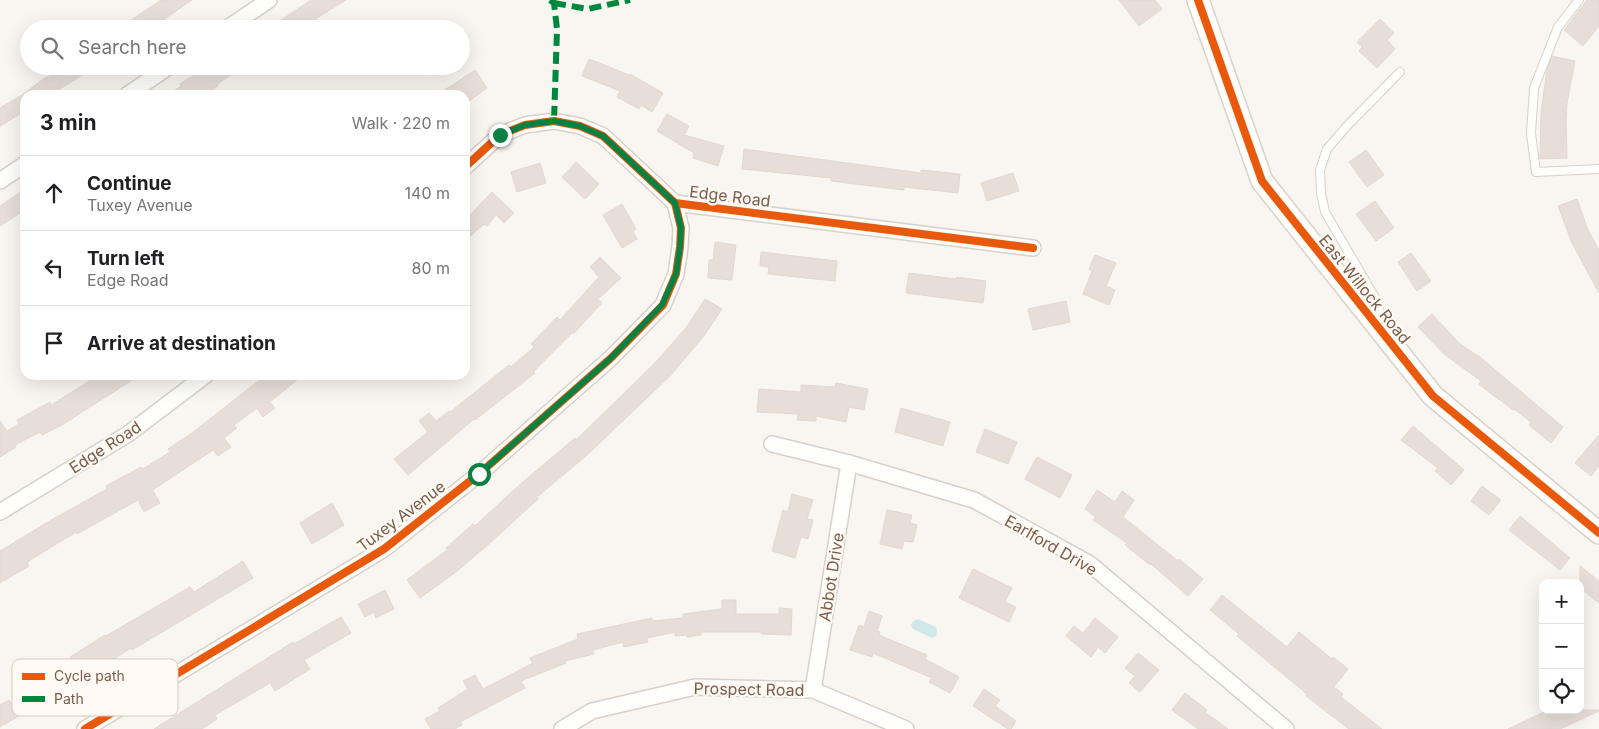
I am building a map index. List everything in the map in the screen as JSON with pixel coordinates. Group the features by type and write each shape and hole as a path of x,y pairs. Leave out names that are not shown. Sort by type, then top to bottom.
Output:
{"street":[{"path":"239,20 269,0"},
{"name":"East Willock Road","path":"1198,0 1262,181 1433,396 1599,533"},
{"path":"135,90 157,75"},
{"name":"Edge Road","path":"470,162 500,135 525,125 554,121 580,126 603,136 675,203 1033,248"},
{"path":"0,181 20,167"},
{"name":"Tuxey Avenue","path":"178,673 384,550 479,474 611,358 662,305 676,274 681,228 675,203"},
{"name":"Edge Road","path":"0,512 128,434 199,380"},
{"name":"Earlford Drive","path":"772,444 849,463 974,500 1090,564 1286,729"},
{"name":"Abbot Drive","path":"812,690 849,463"},
{"name":"Prospect Road","path":"562,729 592,711 695,687 812,690 906,729"},
{"name":"Tuxey Avenue","path":"85,729 107,716"}],"lane":[{"path":"1579,0 1558,27 1534,88 1531,133 1536,172 1599,169"},
{"path":"1376,326 1380,312 1377,301 1325,212 1321,193 1320,170 1328,149 1347,126 1400,72"}],"water":[{"path":"918,619 936,627 936,636 932,638 913,629 911,625 913,621"}],"building":[{"path":"161,0 192,0 163,20 131,20"},
{"path":"311,0 346,0 314,20 281,20"},
{"path":"1119,0 1155,0 1162,9 1139,26"},
{"path":"1587,0 1599,0 1599,26 1583,46 1564,30"},
{"path":"1380,19 1394,33 1387,40 1395,49 1377,68 1359,51 1362,47 1357,42"},
{"path":"1552,56 1575,61 1567,103 1567,158 1540,159 1541,111 1547,70"},
{"path":"589,59 630,74 663,93 652,112 641,105 639,109 617,97 620,91 582,76"},
{"path":"475,70 487,88 470,100 470,90 445,90 470,75"},
{"path":"51,75 82,75 58,90 29,90"},
{"path":"194,75 231,75 211,90 175,90 181,86 180,84"},
{"path":"20,96 20,114 0,126 0,108"},
{"path":"667,114 689,126 684,135 724,146 718,166 693,158 694,153 657,131"},
{"path":"744,149 921,173 921,170 960,174 958,193 904,187 904,190 831,181 831,178 742,169"},
{"path":"1366,150 1384,175 1367,187 1349,162"},
{"path":"576,162 599,184 585,199 562,177"},
{"path":"540,163 546,183 517,192 511,172"},
{"path":"1013,173 1019,191 987,201 981,183"},
{"path":"20,192 20,213 0,226 0,206"},
{"path":"492,192 514,213 504,223 496,215 487,226 484,224 470,237 470,215"},
{"path":"1577,199 1588,230 1599,250 1599,293 1572,243 1558,206"},
{"path":"1375,201 1394,228 1376,241 1356,214"},
{"path":"622,204 636,229 633,231 637,239 622,248 603,215"},
{"path":"715,242 736,245 732,280 708,278 709,260 713,260"},
{"path":"761,252 837,261 835,281 768,274 769,267 760,266"},
{"path":"1411,253 1431,281 1417,291 1398,262"},
{"path":"1095,255 1116,263 1106,286 1115,290 1109,305 1083,294 1092,271 1089,269"},
{"path":"600,257 621,278 598,299 602,303 533,372 535,373 474,419 408,475 394,459 428,432 419,421 429,413 436,421 450,412 509,365 511,367 534,347 531,344 557,317 560,320 599,277 590,267"},
{"path":"909,273 986,281 983,303 906,293"},
{"path":"705,299 722,309 703,337 670,376 586,456 537,497 538,499 490,543 456,572 420,598 407,580 447,550 446,548 473,524 475,526 516,488 575,438 576,440 654,364 686,328"},
{"path":"1066,301 1070,322 1033,330 1028,309"},
{"path":"1432,314 1459,343 1481,358 1563,427 1551,443 1529,425 1531,422 1499,400 1479,384 1481,381 1444,354 1418,327"},
{"path":"91,380 132,380 62,425 42,435 40,432 15,445 16,447 0,457 0,421 7,431 19,424 17,420 50,402 51,405"},
{"path":"260,380 297,380 270,402 275,408 263,417 257,408 234,425 237,428 224,438 231,447 218,456 213,450 154,489 153,491 160,503 144,512 138,500 77,534 76,532 27,562 29,566 0,583 0,551 107,489 106,486 141,467 143,469 170,452 168,449 192,433"},
{"path":"836,383 868,389 864,410 849,407 846,422 816,416 816,421 797,420 798,414 757,412 759,389 801,392 801,385 835,387"},
{"path":"901,408 950,422 943,446 895,432"},
{"path":"1413,426 1464,470 1451,485 1435,471 1438,468 1401,440"},
{"path":"985,429 1017,442 1008,464 976,452"},
{"path":"1599,435 1599,466 1591,476 1575,463"},
{"path":"1037,457 1072,475 1060,498 1025,479"},
{"path":"1482,486 1501,500 1489,515 1471,501"},
{"path":"1097,490 1115,502 1122,491 1134,500 1123,517 1203,579 1188,596 1151,564 1125,545 1127,543 1093,520 1096,517 1085,509"},
{"path":"792,494 813,500 807,519 813,520 808,539 801,537 795,558 772,551 783,510 788,512"},
{"path":"332,503 344,525 312,544 300,523"},
{"path":"887,510 912,515 910,523 917,525 913,542 904,541 902,549 880,544"},
{"path":"1520,516 1570,558 1560,570 1509,530"},
{"path":"243,561 253,578 114,659 71,659 70,657 190,587 194,592"},
{"path":"1580,566 1599,581 1599,603 1584,591 1584,579 1580,579"},
{"path":"973,569 1012,588 1005,602 1016,607 1009,622 959,598"},
{"path":"385,590 394,609 376,618 374,612 365,617 358,604"},
{"path":"1222,595 1287,647 1299,632 1332,659 1333,657 1348,669 1334,687 1343,694 1341,697 1382,729 1349,729 1306,696 1307,694 1237,636 1239,634 1210,610"},
{"path":"722,600 736,600 736,614 779,614 779,608 792,609 791,635 761,634 761,632 701,632 701,635 687,637 687,635 675,636 675,632 647,638 648,642 624,647 623,642 593,650 594,654 565,661 566,663 521,681 525,688 460,722 462,725 455,729 431,729 425,719 440,711 438,708 468,689 463,681 475,675 483,689 533,663 530,658 578,639 577,634 652,618 652,621 683,618 683,614 722,609"},
{"path":"869,611 882,616 877,631 880,632 879,635 927,655 925,659 959,677 950,693 929,682 932,678 873,653 872,657 850,650 859,625 864,627"},
{"path":"341,617 351,633 304,660 310,669 275,691 270,683 215,715 217,719 202,729 154,729 175,716 178,716 178,714 293,642 294,644"},
{"path":"1095,618 1118,637 1105,653 1098,647 1091,657 1066,636 1074,626 1083,633"},
{"path":"1138,653 1159,670 1140,692 1129,683 1135,676 1125,668"},
{"path":"984,689 1000,700 995,706 1016,721 1011,729 1008,729 973,706"},
{"path":"1185,693 1207,710 1205,712 1228,729 1198,729 1172,710"},
{"path":"9,700 12,705 12,716 19,716 0,727 0,705"},
{"path":"1584,710 1599,710 1560,729 1508,729 1540,714 1584,714"}],"marked path":[{"path":"550,0 554,3 557,29 554,121"},
{"path":"554,3 588,9 630,0"}],"cycle path":[{"path":"1198,0 1262,181 1433,396 1599,533"},
{"path":"470,162 500,135 525,125 554,121 580,126 603,136 675,203 1033,248"},
{"path":"178,673 384,549 479,474 611,358 663,305 676,274 681,228 675,203"},
{"path":"85,729 107,716"}],"route":[{"path":"479,474 611,358 662,305 676,274 680,247 681,228 675,203 603,136 580,126 554,121 525,125 500,135"}]}
